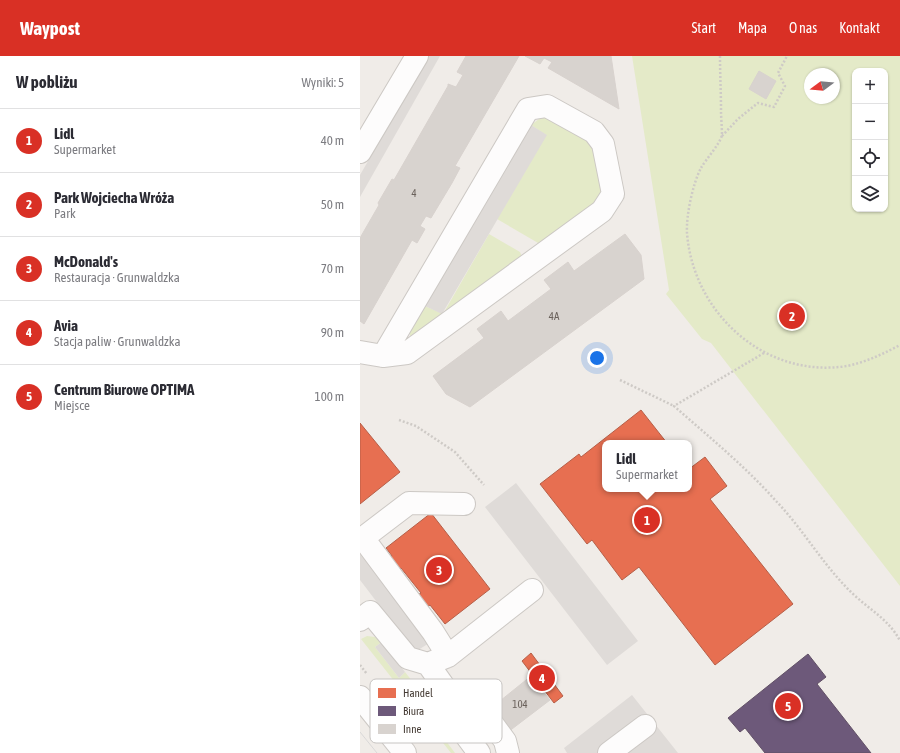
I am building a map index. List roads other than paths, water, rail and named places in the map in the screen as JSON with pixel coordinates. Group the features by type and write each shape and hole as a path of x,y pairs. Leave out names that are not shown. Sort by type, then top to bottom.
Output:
{"street":[{"path":"360,152 416,56"},
{"path":"360,352 384,356 407,353 602,211 613,194 603,144 594,132 547,106 528,109 384,356"},
{"path":"445,679 438,660 433,632 363,538 410,504 464,504"},
{"path":"360,620 370,612 408,658 438,660 532,590"},
{"path":"360,697 370,709"},
{"path":"609,753 645,726"},
{"path":"502,737 505,741 508,753"},
{"path":"397,743 405,753"},
{"path":"472,743 479,753"}],"tram line":[{"path":"360,732 377,753"}],"place":[{"name":"Park Wojciecha Wróża","path":"792,316"},
{"name":"Lidl","path":"647,520"},
{"name":"McDonald's","path":"439,570"},
{"name":"Avia","path":"542,678"},
{"name":"Centrum Biurowe OPTIMA","path":"788,706"}]}
